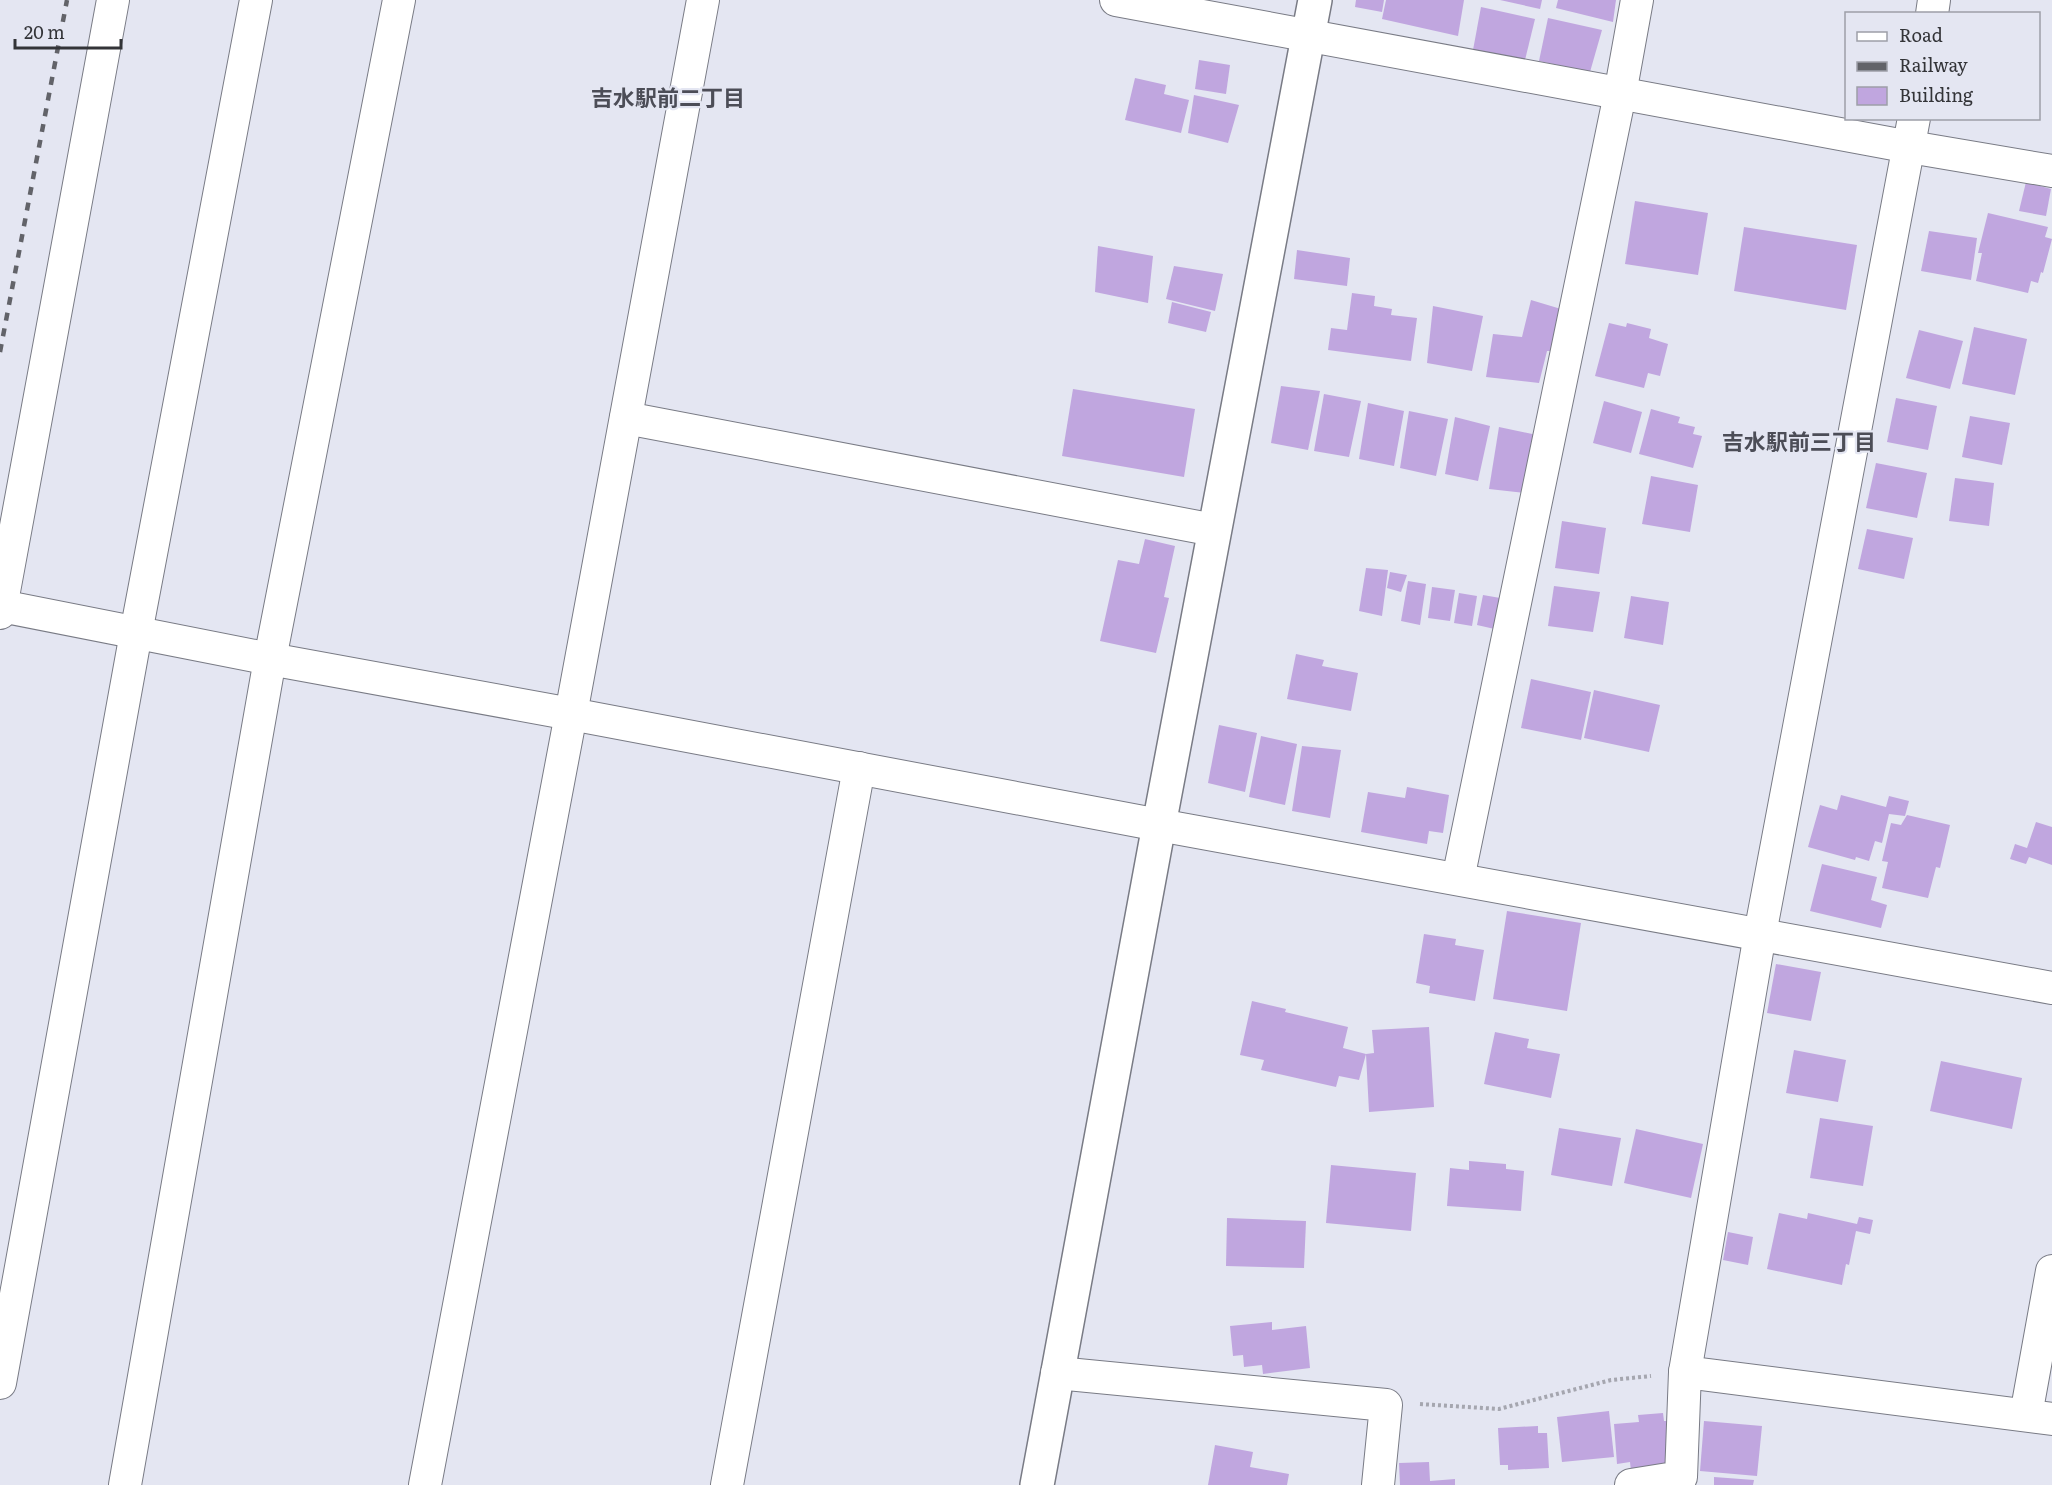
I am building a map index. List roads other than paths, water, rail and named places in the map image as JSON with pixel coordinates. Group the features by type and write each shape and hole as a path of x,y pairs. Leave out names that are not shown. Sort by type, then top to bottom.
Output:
{"street":[{"path":"113,0 1,610 136,633 1159,825 2052,988"},
{"path":"0,1383 136,633 256,0"},
{"path":"124,1485 270,659 399,0"},
{"path":"424,1485 571,714 703,0"},
{"path":"1116,0 1620,94 1912,133 2052,171"},
{"path":"1037,1485 1315,0"},
{"path":"1458,879 1620,94 1637,0"},
{"path":"1631,1485 1680,1477 1684,1372 1760,934 1912,133"},
{"path":"626,418 1214,530"},
{"path":"727,1485 859,768"},
{"path":"1684,1372 2039,1417 2052,1271"},
{"path":"1057,1373 1386,1405 1378,1485"}],"railway":[{"path":"0,352 67,0"}],"district":[{"name":"吉水駅前二丁目","path":"668,96"},
{"name":"吉水駅前三丁目","path":"1799,440"}]}
